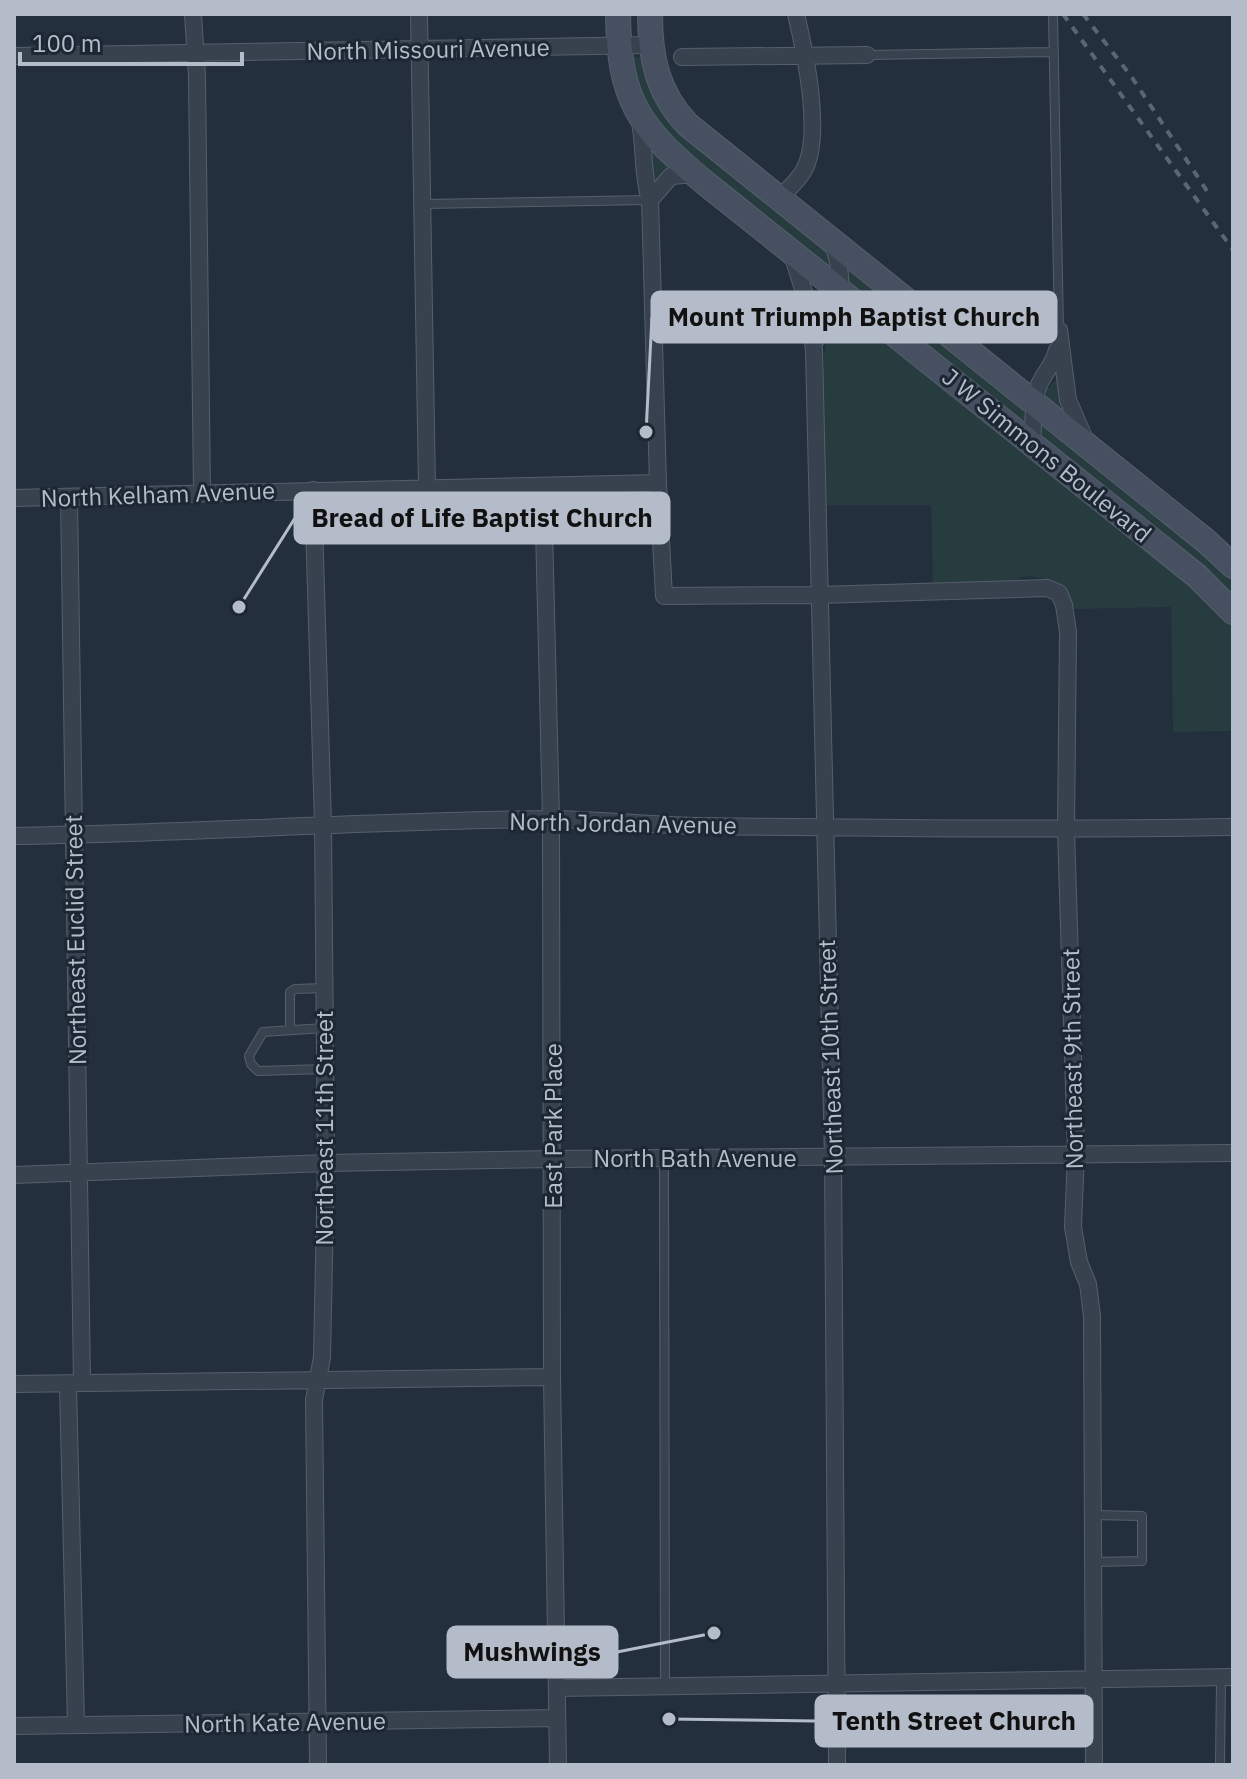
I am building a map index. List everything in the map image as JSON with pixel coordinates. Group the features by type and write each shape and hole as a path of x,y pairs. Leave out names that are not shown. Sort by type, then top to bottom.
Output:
{"main road":[{"path":"618,14 618,46 625,83 638,116"},
{"path":"650,14 650,45"},
{"name":"J W Simmons Boulevard","path":"650,45 655,74 669,102 688,125 1206,541 1233,566"},
{"name":"J W Simmons Boulevard","path":"638,116 656,139 695,174 1197,576 1233,612"}],"street":[{"path":"193,14 202,493"},
{"path":"419,14 427,488"},
{"path":"779,199 803,172 810,153 806,55 796,14"},
{"name":"North Missouri Avenue","path":"14,56 650,45"},
{"path":"682,57 867,55"},
{"path":"638,116 650,200 664,596 819,595"},
{"path":"650,200 671,176 695,174"},
{"path":"832,241 838,258 839,289"},
{"name":"Northeast 10th Street","path":"790,250 808,305 814,350 833,1157 837,1765"},
{"name":"Northeast 10th Street","path":"814,350 819,328 835,307 839,289"},
{"path":"1033,444 1032,428 1039,386 1053,364 1059,337"},
{"path":"1059,337 1065,386 1073,415 1084,437 1100,457"},
{"name":"North Kelham Avenue","path":"14,498 658,483"},
{"name":"East Park Place","path":"543,486 551,819 552,1377 558,1765"},
{"name":"Northeast 11th Street","path":"313,490 323,824 326,1163 322,1357 314,1400 318,1765"},
{"name":"Northeast Euclid Street","path":"69,497 78,1174 76,1724"},
{"name":"Northeast 9th Street","path":"819,595 1047,588 1059,593 1064,605 1068,632 1066,830 1076,1153 1073,1227 1079,1262 1088,1284 1092,1316 1094,1765"},
{"name":"North Jordan Avenue","path":"14,836 551,819 684,826 1066,830 1233,827"},
{"name":"North Bath Avenue","path":"14,1175 326,1163 1233,1153"},
{"path":"14,1384 552,1377"},
{"path":"557,1688 1227,1677"},
{"name":"North Kate Avenue","path":"14,1726 557,1718"}],"lane":[{"path":"1053,14 1059,337"},
{"path":"867,55 1054,52"},
{"path":"422,204 650,200"},
{"path":"290,1029 290,992 324,988"},
{"path":"325,1028 263,1032 249,1056 251,1064 258,1071 325,1069"},
{"path":"664,1158 665,1686"},
{"path":"1093,1515 1142,1516 1142,1561 1093,1562"},
{"path":"1220,1765 1227,1677"}],"green space":[{"path":"634,56 643,58 652,83 833,253 831,268 693,160 653,118 639,88 632,61"},
{"path":"651,152 655,152 669,167 653,186"},
{"path":"851,268 1027,408 1029,419 1025,422 849,282 846,270"},
{"path":"850,315 859,317 1221,611 1233,625 1233,731 1173,732 1171,607 1073,609 1054,584 1032,576 996,584 933,583 931,505 826,505 822,409 824,355 833,322"},
{"path":"1057,378 1064,409 1047,397 1047,390"},
{"path":"1041,422 1219,561 1233,578 1233,592 1199,561 1042,436"}],"railway":[{"path":"1063,14 1233,250"},
{"path":"1083,14 1131,76 1209,194"}],"place":[{"name":"Mount Triumph Baptist Church","path":"646,432"},
{"name":"Bread of Life Baptist Church","path":"239,607"},
{"name":"Mushwings","path":"714,1633"},
{"name":"Tenth Street Church","path":"669,1719"}]}
